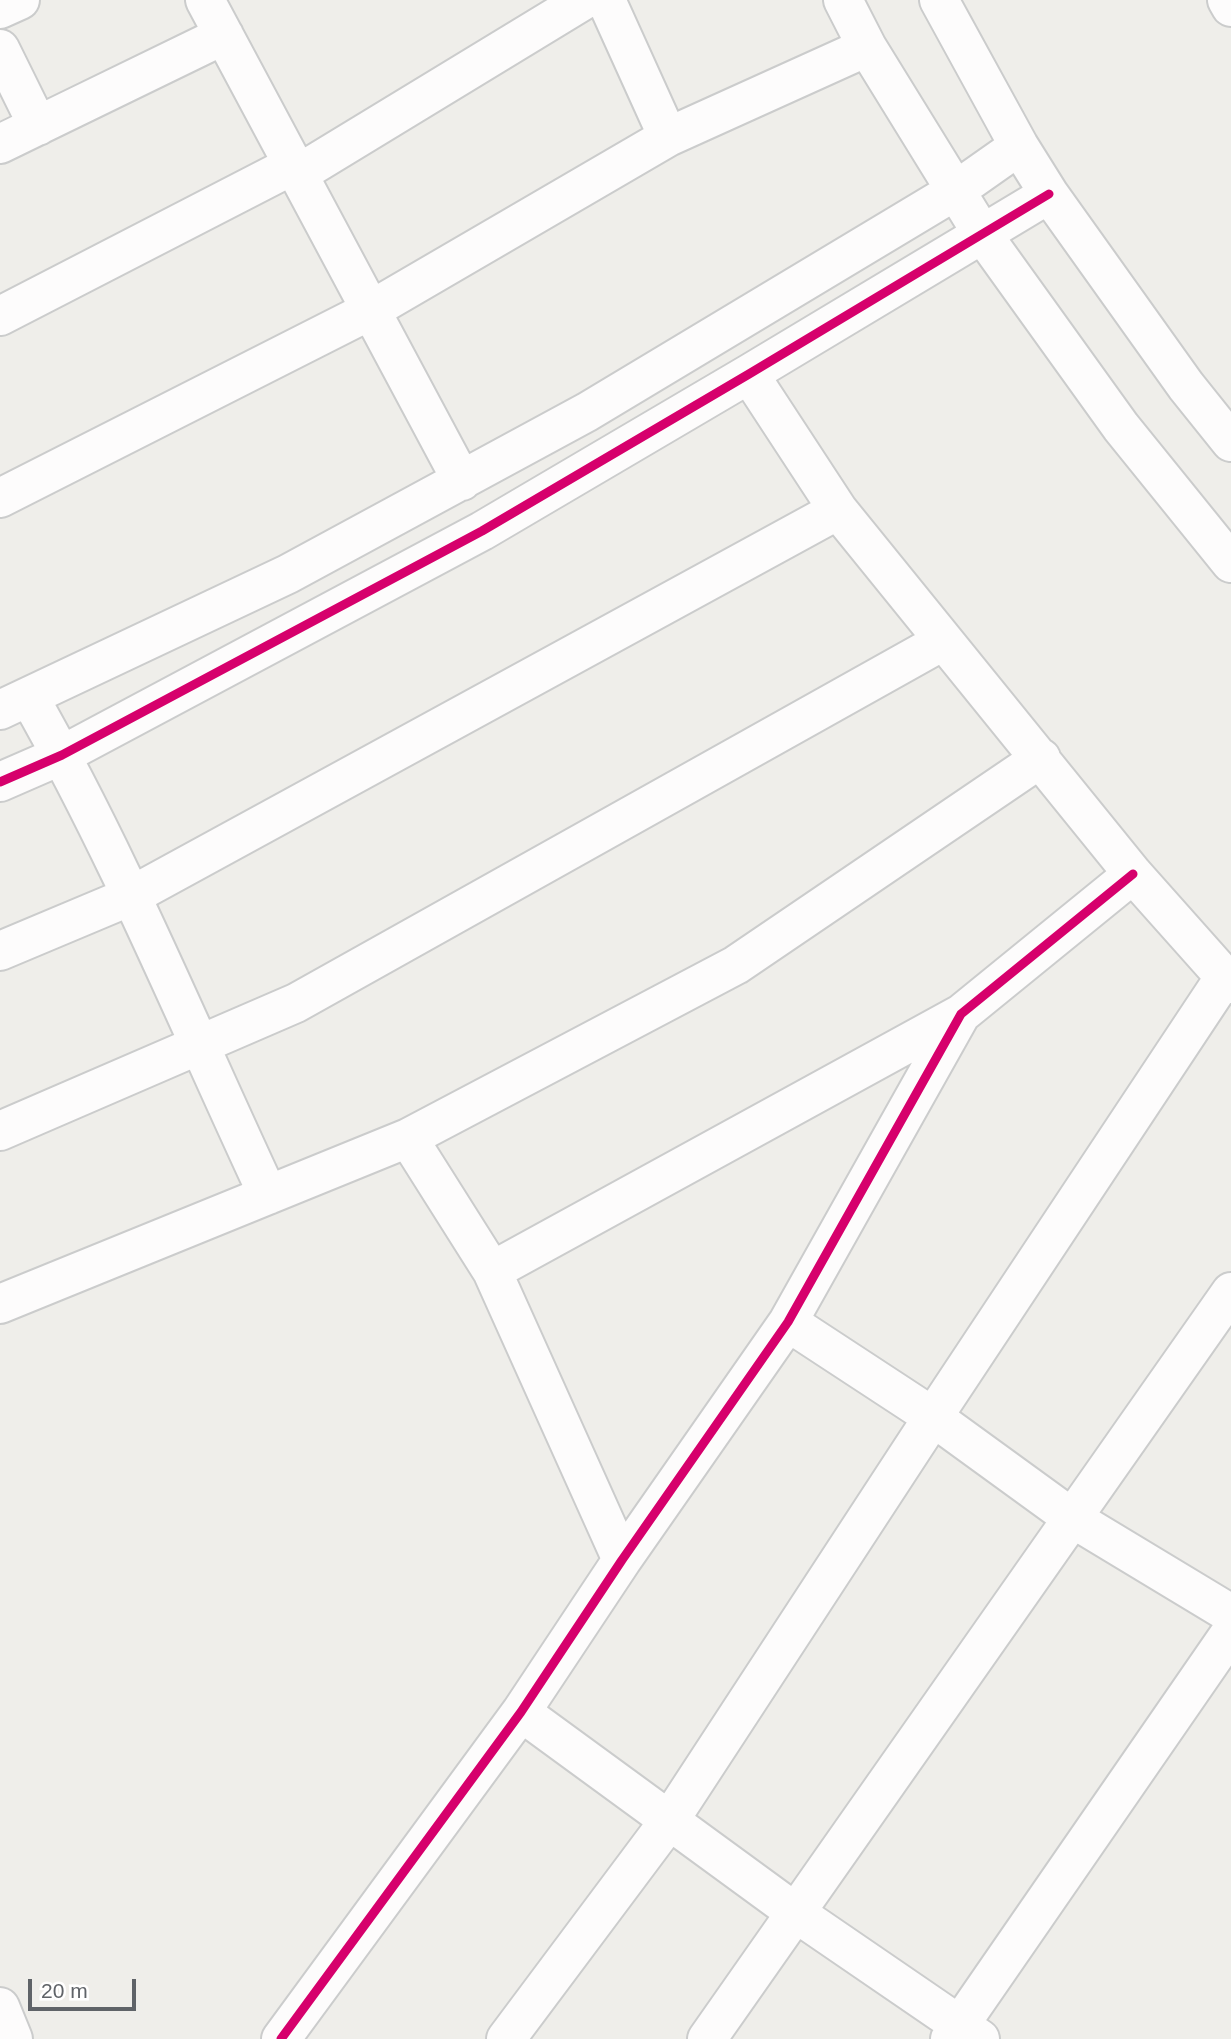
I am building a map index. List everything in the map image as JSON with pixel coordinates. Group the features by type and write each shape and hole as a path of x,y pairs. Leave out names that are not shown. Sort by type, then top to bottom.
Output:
{"street":[{"path":"0,9 20,0"},
{"path":"205,0 462,481"},
{"path":"0,316 296,169 584,0"},
{"path":"606,0 668,137"},
{"path":"843,0 867,47 983,234 1121,427 1231,563"},
{"path":"939,0 1019,146 1049,194 1186,386 1231,442"},
{"path":"1227,0 1231,7"},
{"path":"0,144 224,35"},
{"path":"0,498 371,310 668,137 867,47"},
{"path":"0,49 38,126"},
{"path":"268,1195 131,896 62,755 15,703 288,574 587,412 955,191 1019,146"},
{"path":"0,782 62,755 482,531 1049,194"},
{"path":"506,2039 669,1821 933,1417 1228,981 1133,874 838,510 749,374"},
{"path":"409,510 436,555"},
{"path":"0,951 131,896 838,510"},
{"path":"0,1131 296,1003 943,641"},
{"path":"0,1304 408,1138 736,965 1041,758"},
{"path":"492,1270 961,1014 1133,874"},
{"path":"281,2039 521,1712 622,1560 788,1322 961,1014"},
{"path":"408,1138 492,1270 622,1560"},
{"path":"707,2039 1231,1292"},
{"path":"788,1322 933,1417 1072,1518 1231,1614"},
{"path":"521,1712 963,2035 1231,1632"},
{"path":"0,2007 13,2039"}],"cycle path":[{"path":"0,782 62,755 482,531 1049,194"},
{"path":"281,2039 521,1712 622,1560 788,1322 961,1014 1133,874"}]}
